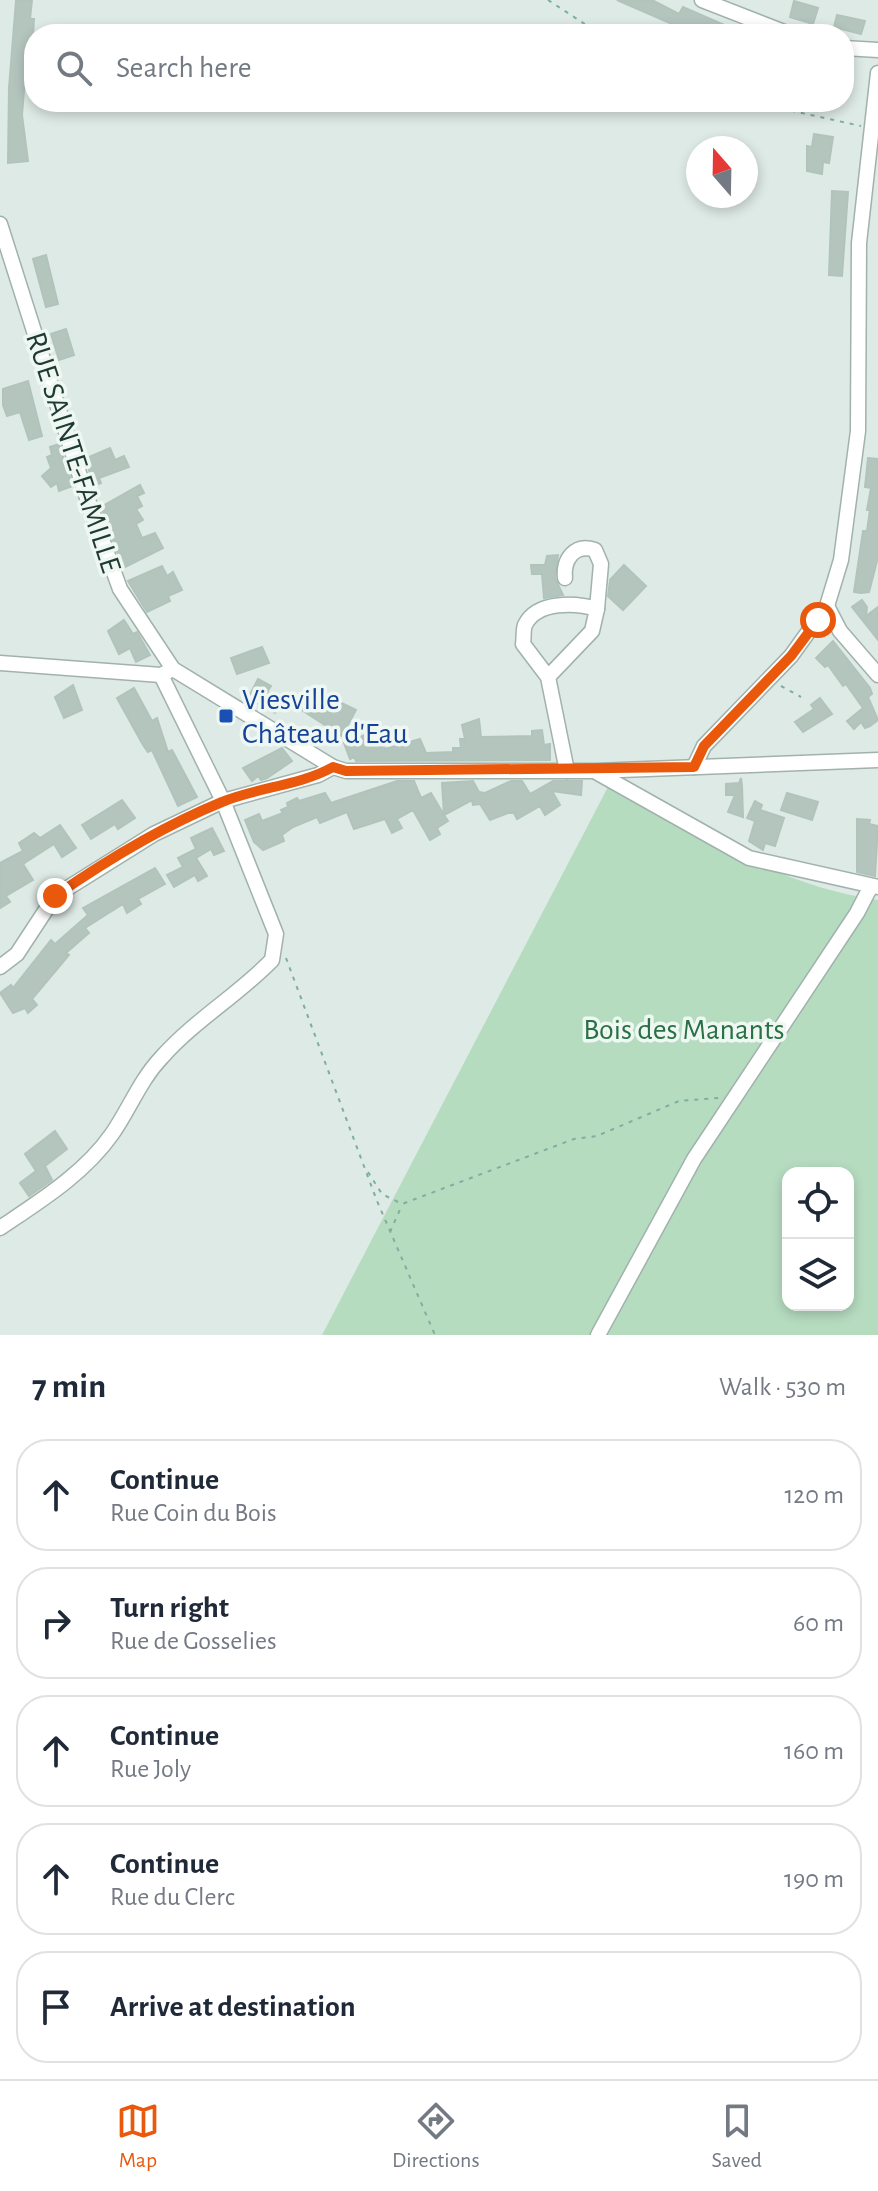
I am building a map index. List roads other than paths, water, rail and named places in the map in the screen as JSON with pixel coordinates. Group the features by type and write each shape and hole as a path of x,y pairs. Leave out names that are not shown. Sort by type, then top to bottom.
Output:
{"street":[{"path":"702,0 763,24"},
{"path":"854,49 878,50"},
{"path":"694,767 704,746 772,676 827,606 841,560 858,431 859,243 878,73"},
{"name":"RUE SAINTE-FAMILLE","path":"0,224 85,492 120,589 167,672 276,934 272,960 190,1028 161,1058 142,1081 111,1135 84,1166 0,1228"},
{"path":"548,677 592,631 601,564 595,550 578,549 569,556 564,568 565,578"},
{"path":"567,771 548,677 523,644 525,625 538,611 576,603 597,609"},
{"path":"827,606 840,631 878,675"},
{"path":"0,663 167,672 333,767 346,771 595,771 878,760"},
{"path":"0,967 17,954 55,896 154,834 223,801 318,775 333,767"},
{"path":"595,771 749,858 874,886 694,1159 598,1335"}],"place":[{"name":"Viesville Château d'Eau","path":"226,716"}],"park label":[{"name":"Bois des Manants","path":"684,1029"}]}
